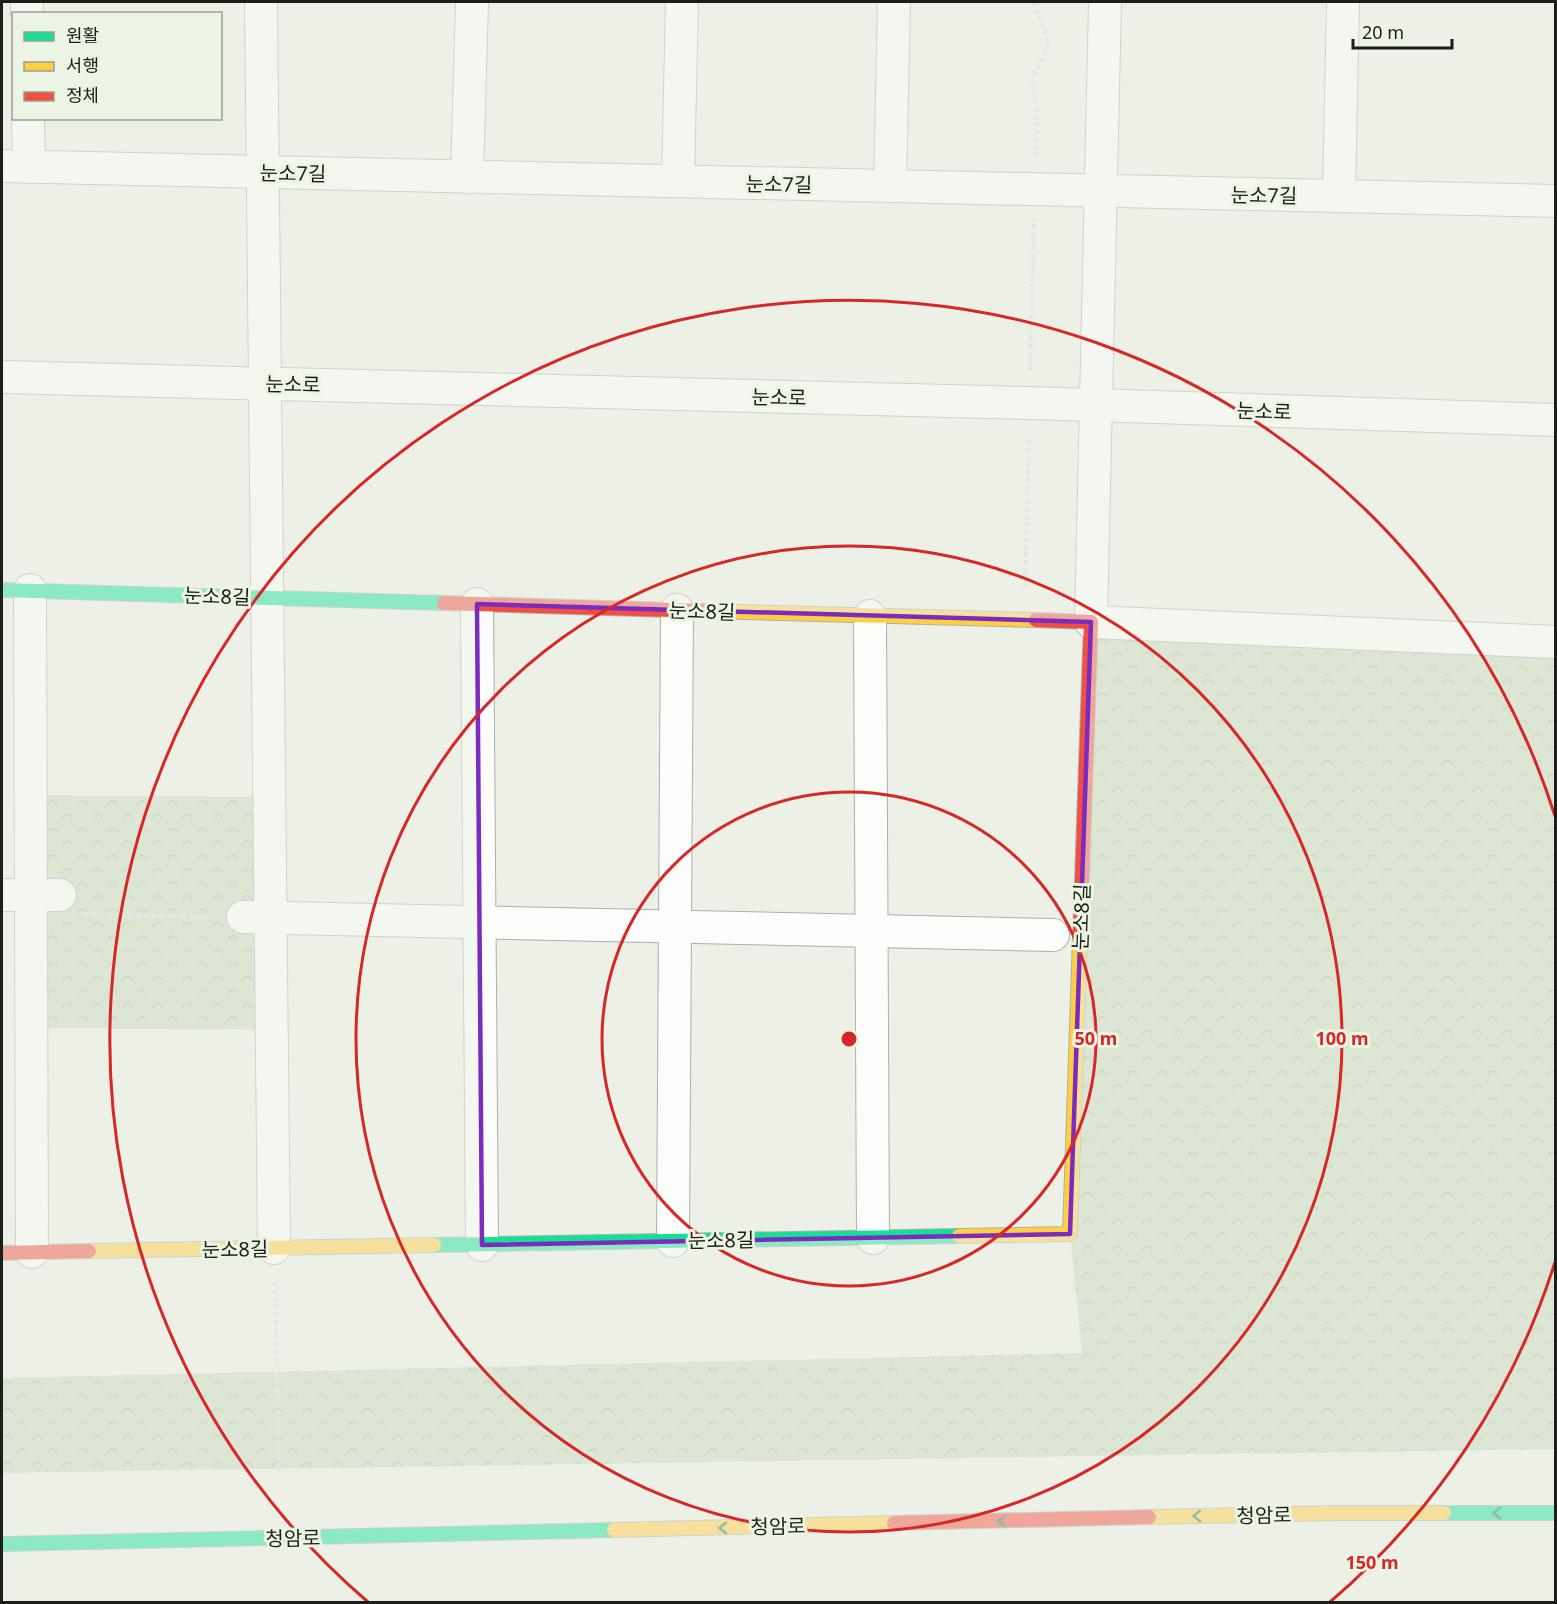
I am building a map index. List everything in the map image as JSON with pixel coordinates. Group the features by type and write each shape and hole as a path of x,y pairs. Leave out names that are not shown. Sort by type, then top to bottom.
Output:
{"street":[{"path":"261,2 268,597 257,918 274,1248"},
{"path":"467,177 472,2"},
{"path":"678,181 682,2"},
{"path":"890,186 894,2"},
{"path":"1105,2 1091,622 1556,642"},
{"path":"1340,196 1343,2"},
{"path":"15,167 27,120"},
{"name":"눈소7길","path":"15,167 1556,201"},
{"name":"눈소로","path":"2,377 1030,403 1556,420"},
{"path":"16,590 31,895 17,1253"},
{"name":"눈소8길","path":"16,590 1091,622 1070,1234 17,1253"},
{"path":"477,604 482,1245"},
{"path":"673,1241 677,610"},
{"path":"870,616 873,1238"},
{"path":"257,918 1053,935"},
{"name":"청암로","path":"2,1544 1313,1514 1556,1513"}],"path":[{"path":"1025,594 1037,112 1032,79 1049,44 1034,2"},
{"path":"31,895 59,913 257,918"},
{"path":"274,1248 279,1471"}],"highlighted area":[{"path":"477,604 1091,622 1070,1234 482,1245"}],"green space":[{"path":"1091,622 1555,642 1555,1449 2,1473 2,1378 1082,1353 1070,1234"},
{"path":"31,795 268,797 272,1030 31,1028"}],"traffic: fast":[{"path":"2,590 444,603"},
{"path":"434,1245 959,1236"},
{"path":"1444,1513 1556,1513"},
{"path":"2,1544 614,1530"}],"traffic: slow":[{"path":"705,611 1036,620"},
{"path":"959,1236 1070,1234 1080,937"},
{"path":"89,1251 434,1245"},
{"path":"1149,1517 1444,1513"},
{"path":"614,1530 894,1523"}],"traffic: jam":[{"path":"444,603 705,611"},
{"path":"1036,620 1091,622 1080,937"},
{"path":"2,1253 89,1251"},
{"path":"894,1523 1149,1517"}]}
